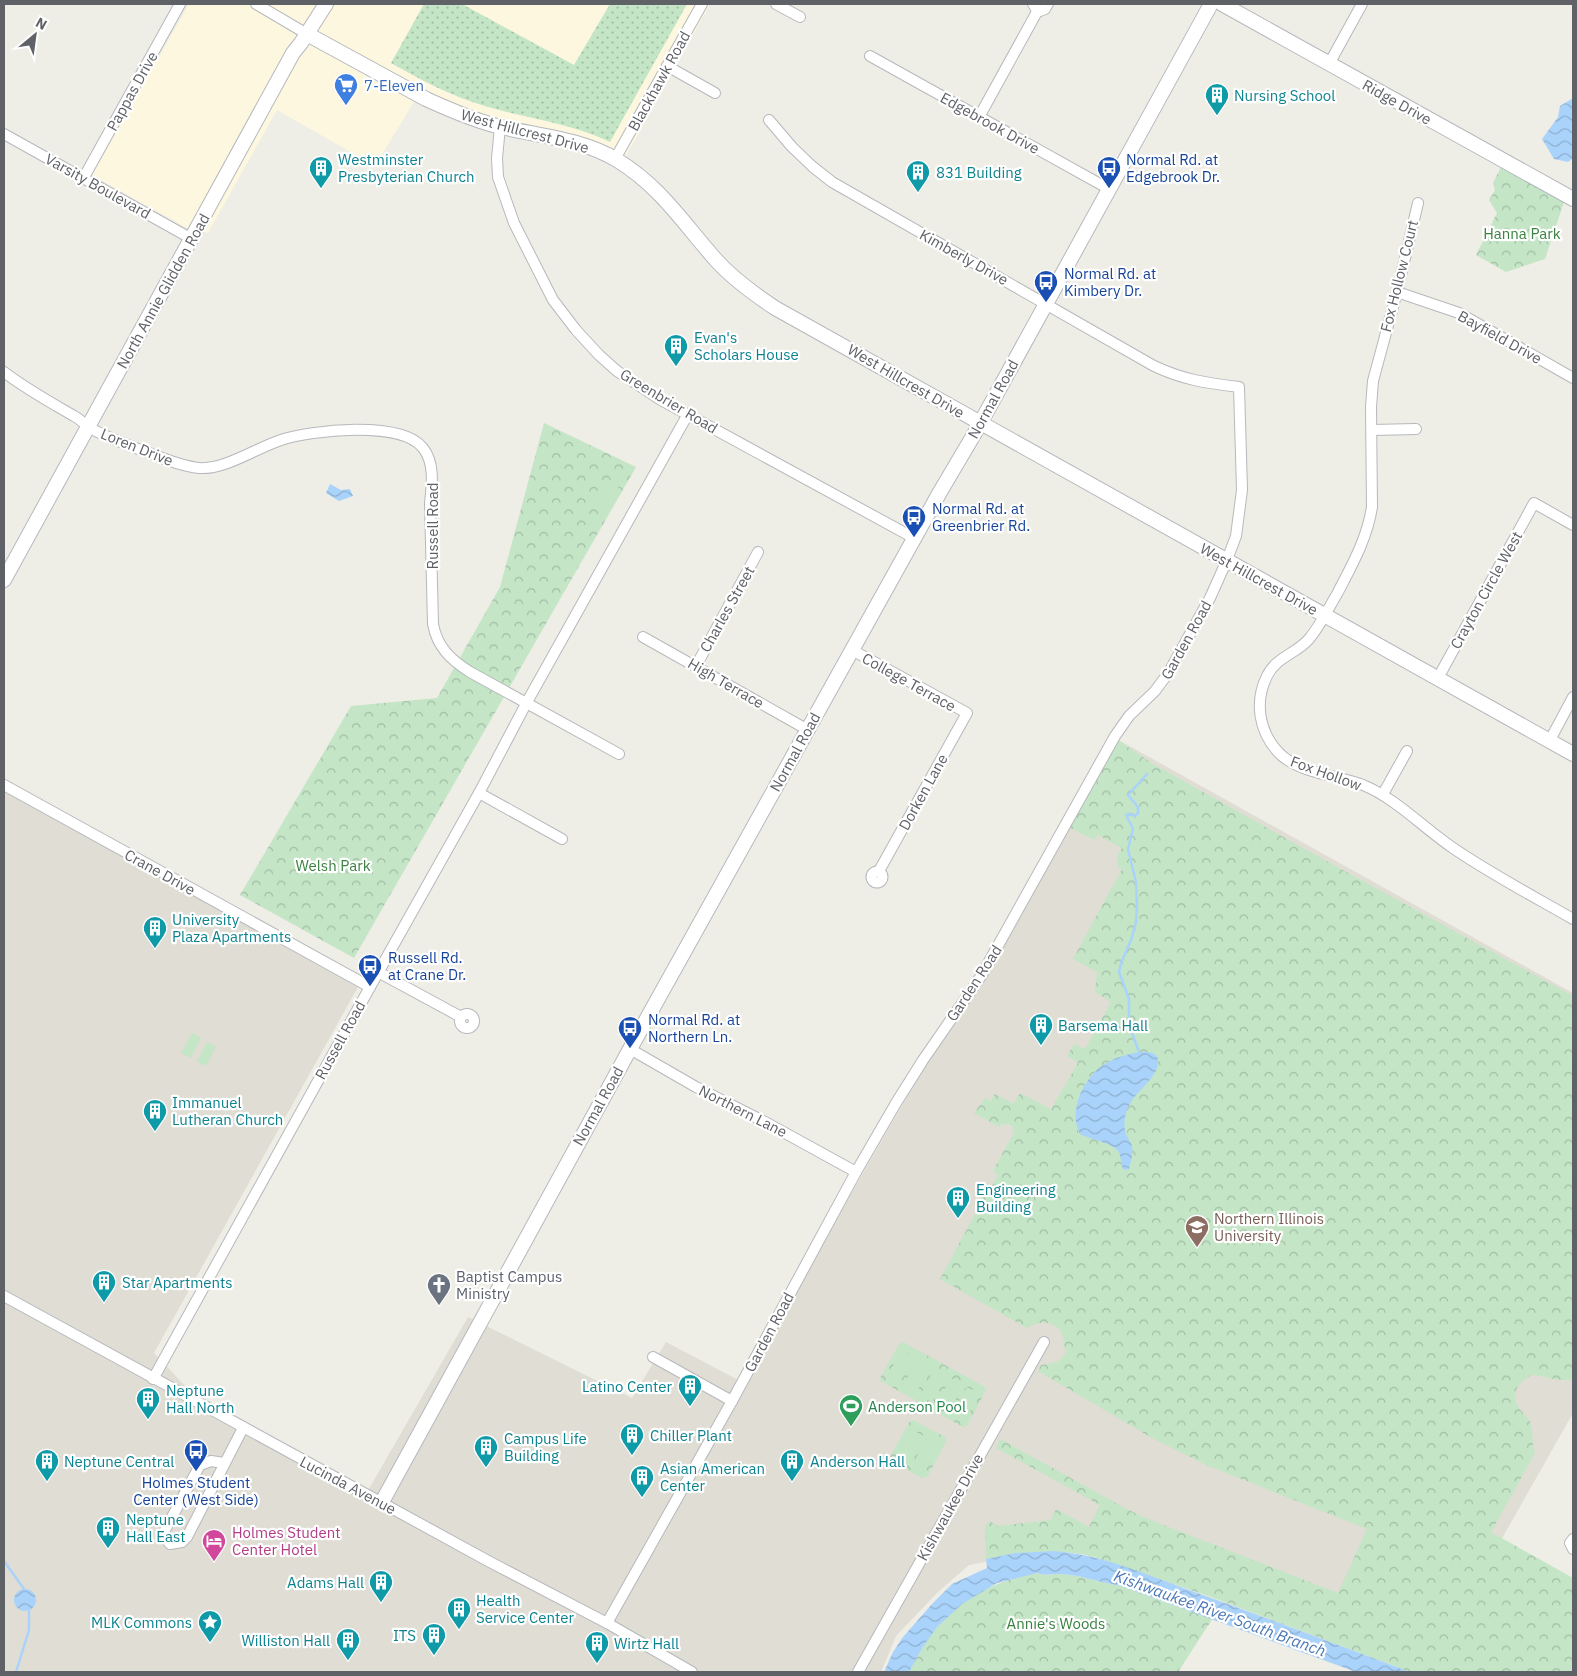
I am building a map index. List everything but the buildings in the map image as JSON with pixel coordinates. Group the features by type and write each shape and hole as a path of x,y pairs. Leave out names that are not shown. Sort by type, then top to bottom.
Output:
{"street":[{"name":"Pappas Drive","path":"83,179 180,4"},
{"name":"West Hillcrest Drive","path":"256,4 426,99 500,127 575,142 615,159 638,174 665,199 716,260 747,288 764,300 980,423 1573,754"},
{"name":"North Annie Glidden Road","path":"4,580 293,53 326,4"},
{"name":"Blackhawk Road","path":"615,159 702,4"},
{"path":"776,4 800,17"},
{"path":"979,117 1035,7 1045,9 1048,4"},
{"name":"Normal Road","path":"382,1502 630,1049 980,423 1211,4"},
{"name":"Ridge Drive","path":"1222,4 1573,199"},
{"path":"1328,64 1362,4"},
{"name":"Edgebrook Drive","path":"870,56 1109,189"},
{"path":"667,66 715,93"},
{"name":"Kimberly Drive","path":"769,120 792,147 832,182 1154,366 1172,374"},
{"name":"Greenbrier Road","path":"500,127 497,168 501,188 520,236 556,304 599,355 617,370 661,400 914,538"},
{"name":"Varsity Boulevard","path":"4,134 192,239"},
{"name":"Fox Hollow Court","path":"1381,348 1397,292 1418,203"},
{"name":"Bayfield Drive","path":"1397,292 1459,313 1573,378"},
{"name":"Fox Hollow","path":"1381,348 1371,393 1372,507 1369,523 1358,554 1325,615 1309,639 1282,658 1268,674 1259,703 1263,729 1272,745 1292,763 1346,779 1383,794 1452,847 1482,867 1573,919"},
{"name":"Loren Drive","path":"4,372 31,391 78,418 88,427 107,437 173,462 201,468 218,466 282,440"},
{"name":"Garden Road","path":"607,1623 896,1103 981,976 1115,736 1130,716 1156,691 1169,672 1210,598 1236,536 1242,490 1239,387 1200,382 1172,374"},
{"name":"Russell Road","path":"153,1379 688,414"},
{"path":"1372,430 1416,429"},
{"name":"Russell Road","path":"282,440 342,431 386,431 407,436 422,447 430,462 431,474 433,624 437,639 447,655 458,664 527,702"},
{"name":"Crayton Circle West","path":"1438,678 1534,503 1573,525"},
{"name":"Charles Street","path":"696,666 758,552"},
{"name":"High Terrace","path":"643,636 808,730"},
{"name":"College Terrace","path":"852,650 967,713"},
{"path":"1550,740 1573,697"},
{"path":"527,702 619,754"},
{"name":"Dorken Lane","path":"879,871 967,713"},
{"path":"1383,794 1407,751"},
{"name":"Crane Drive","path":"4,785 370,987"},
{"path":"479,793 562,839"},
{"path":"378,972 461,1017"},
{"name":"Northern Lane","path":"630,1049 696,1087 856,1172"},
{"name":"Lucinda Avenue","path":"4,1296 490,1562 607,1623 692,1672"},
{"name":"Kishwaukee Drive","path":"858,1672 1044,1342"},
{"path":"653,1357 732,1401"},
{"path":"224,1463 211,1461 200,1464 165,1530 165,1536 170,1544 182,1542 187,1537 243,1428"},
{"path":"1573,1539 1570,1543 1573,1550"}],"shaded area":[{"path":"189,4 710,4 619,168 587,153 415,100 375,166 277,110 208,233 187,228 92,175"},
{"name":"Northern Illinois University","path":"1115,738 1573,993 1573,1413 1500,1542 1573,1672 1101,1546 1052,1549 969,1565 937,1593 896,1636 881,1672 4,1672 4,787 358,987 154,1353 206,1408 366,1494 468,1317 632,1398 666,1342 742,1382"}],"green space":[{"path":"424,4 462,4 574,65 610,4 687,4 610,142 580,130 472,102 437,87 391,63"},
{"name":"Hanna Park","path":"1502,165 1565,199 1545,259 1506,272 1476,255 1497,213 1489,200 1495,190 1493,183"},
{"name":"Welsh Park","path":"544,423 636,467 354,958 240,895 351,706 437,698 500,587"},
{"path":"604,479 621,489 606,515 589,506"},
{"path":"1115,738 1153,764 1573,996 1573,1378 1558,1380 1531,1375 1517,1388 1515,1392 1516,1402 1530,1422 1535,1453 1491,1532 1573,1578 1573,1672 1410,1672 1211,1597 1094,1557 1081,1554 1040,1552 986,1559 985,1527 989,1521 998,1526 1051,1520 1056,1509 1089,1527 1100,1505 996,1448 1000,1439 1143,1517 1338,1593 1367,1529 1206,1465 1152,1438 1038,1371 1041,1365 1060,1360 1067,1350 1064,1348 1062,1333 1058,1328 1047,1323 1041,1323 1027,1328 940,1279 979,1207 975,1205 983,1191 988,1193 998,1175 993,1171 1013,1134 1013,1127 1009,1124 1002,1124 999,1127 974,1113 985,1098 991,1101 995,1094 1014,1104 1020,1093 1051,1109 1078,1063 1067,1056 1074,1044 1085,1049 1111,1002 1095,992 1097,972 1073,959 1122,869 1117,866 1118,854 1122,848 1098,835 1094,840 1066,826"},
{"path":"192,1033 201,1038 191,1058 181,1053"},
{"path":"207,1042 216,1047 206,1066 197,1061"},
{"path":"903,1342 985,1387 986,1390 967,1426 963,1427 881,1381 880,1378 900,1343"},
{"path":"902,1350 914,1357 899,1384 887,1377"},
{"path":"918,1359 931,1366 916,1393 903,1386"},
{"path":"935,1368 947,1375 932,1402 920,1395"},
{"path":"951,1378 964,1385 949,1411 936,1404"},
{"path":"967,1387 980,1394 965,1420 952,1413"},
{"path":"913,1420 945,1437 947,1440 927,1477 922,1478 892,1461 890,1457 910,1421"},
{"path":"911,1429 924,1436 909,1463 896,1456"},
{"path":"927,1438 939,1445 925,1472 912,1465"},
{"name":"Annie's Woods","path":"1039,1573 1045,1575 1074,1575 1121,1586 1213,1618 1178,1672 909,1672 935,1629 956,1608 968,1599 996,1585"}],"water":[{"path":"1573,98 1573,158 1568,162 1554,159 1542,139 1558,117 1560,106"},
{"path":"330,484 341,490 350,489 353,496 339,501 326,493"},
{"path":"1139,1052 1156,1055 1158,1066 1152,1077 1134,1097 1127,1110 1125,1132 1132,1146 1132,1152 1129,1169 1124,1170 1119,1153 1115,1148 1080,1134 1077,1125 1077,1106 1084,1087 1096,1071 1112,1060"},
{"name":"Kishwaukee River South Branch","path":"1053,1551 1089,1556 1124,1566 1410,1672 1356,1672 1121,1586 1074,1575 1045,1575 1038,1573 997,1583 962,1604 937,1627 909,1672 884,1672 893,1652 903,1637 932,1604 952,1584 987,1568 986,1559 1015,1553"},
{"path":"25,1589 33,1592 36,1600 33,1608 25,1611 17,1608 14,1600 17,1592"}],"waterway":[{"path":"1139,1052 1129,1025 1129,999 1119,972 1136,922 1137,905 1136,882 1128,849 1133,829 1126,815 1135,816 1138,813 1138,807 1128,795 1147,774"},
{"path":"4,1561 24,1589"},
{"path":"16,1672 29,1630 29,1611"}],"place":[{"name":"7-Eleven","path":"346,106"},
{"name":"Nursing School","path":"1217,116"},
{"name":"Westminster Presbyterian Church","path":"321,189"},
{"name":"Normal Rd. at Edgebrook Dr.","path":"1109,189"},
{"name":"831 Building","path":"918,193"},
{"name":"Normal Rd. at Kimbery Dr.","path":"1046,303"},
{"name":"Evan's Scholars House","path":"676,367"},
{"name":"Normal Rd. at Greenbrier Rd.","path":"914,538"},
{"name":"University Plaza Apartments","path":"155,949"},
{"name":"Russell Rd. at Crane Dr.","path":"370,987"},
{"name":"Barsema Hall","path":"1041,1046"},
{"name":"Normal Rd. at Northern Ln.","path":"630,1049"},
{"name":"Immanuel Lutheran Church","path":"155,1132"},
{"name":"Engineering Building","path":"958,1219"},
{"name":"Northern Illinois University","path":"1197,1248"},
{"name":"Star Apartments","path":"104,1303"},
{"name":"Baptist Campus Ministry","path":"439,1306"},
{"name":"Latino Center","path":"690,1407"},
{"name":"Neptune Hall North","path":"148,1420"},
{"name":"Anderson Pool","path":"851,1427"},
{"name":"Chiller Plant","path":"632,1456"},
{"name":"Campus Life Building","path":"486,1468"},
{"name":"Holmes Student Center (West Side)","path":"196,1472"},
{"name":"Neptune Central","path":"47,1482"},
{"name":"Anderson Hall","path":"792,1482"},
{"name":"Asian American Center","path":"642,1498"},
{"name":"Neptune Hall East","path":"108,1549"},
{"name":"Holmes Student Center Hotel","path":"214,1562"},
{"name":"Adams Hall","path":"381,1603"},
{"name":"Health Service Center","path":"459,1630"},
{"name":"MLK Commons","path":"210,1643"},
{"name":"ITS","path":"434,1656"},
{"name":"Williston Hall","path":"348,1661"},
{"name":"Wirtz Hall","path":"597,1664"}]}
